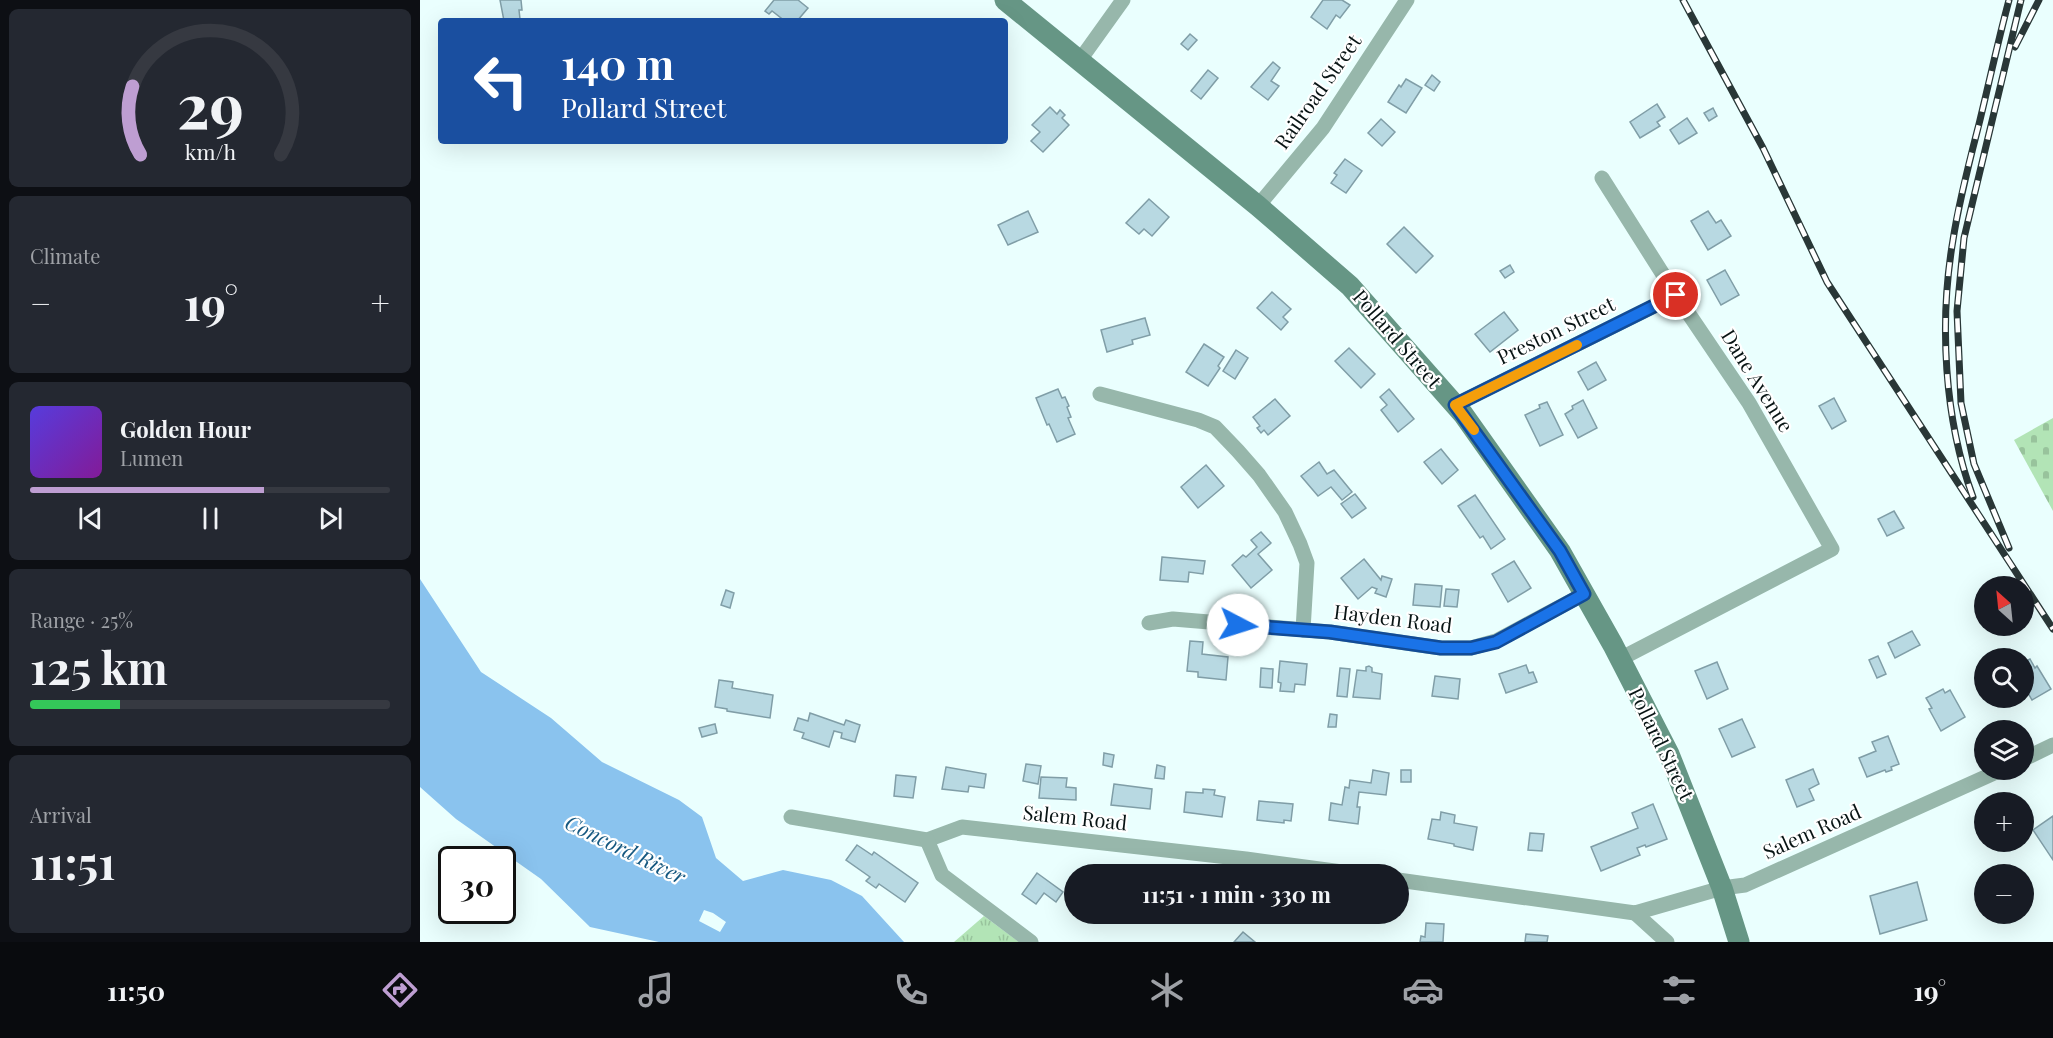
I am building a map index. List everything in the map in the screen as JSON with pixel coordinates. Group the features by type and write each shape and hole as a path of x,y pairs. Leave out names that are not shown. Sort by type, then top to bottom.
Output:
{"main road":[{"name":"Pollard Street","path":"1005,0 1258,206 1350,286 1455,405 1560,551 1620,659 1669,754 1722,888 1739,942"}],"street":[{"path":"1080,60 1122,0"},
{"name":"Railroad Street","path":"1258,206 1323,128 1407,0"},
{"name":"Dane Avenue","path":"1602,178 1676,295 1749,403 1832,549 1620,659"},
{"name":"Preston Street","path":"1455,405 1676,295"},
{"path":"1100,394 1198,420 1215,427 1245,459 1285,512 1307,563 1303,630"},
{"name":"Hayden Road","path":"1149,623 1173,619 1330,632 1441,648 1471,648 1496,642 1584,594"},
{"path":"2034,754 2053,745"},
{"name":"Salem Road","path":"1409,882 1635,914 1722,888 1745,885 1979,780"},
{"name":"Salem Road","path":"791,817 927,840 962,827 1283,864"},
{"path":"927,840 942,875 1031,942"},
{"path":"1635,914 1667,942"}],"green space":[{"path":"2053,418 2053,511 2014,440"},
{"path":"984,916 1019,942 954,942"}],"water":[{"name":"Concord River","path":"420,579 481,672 551,718 602,762 679,800 702,817 716,858 743,881 783,870 831,880 862,896 904,942 659,942 590,927 541,879 516,861 516,846 494,846 456,819 420,787","holes":["704,910 726,922 720,932 699,921"]}],"building":[{"path":"500,0 521,0 520,18 503,18"},
{"path":"774,0 798,0 808,8 800,18 781,18 772,11 769,14 765,11"},
{"path":"1323,0 1342,0 1350,5 1340,18 1336,15 1327,29 1311,17"},
{"path":"1190,34 1197,40 1188,50 1181,44"},
{"path":"1273,62 1280,68 1271,81 1279,86 1268,100 1251,87"},
{"path":"1208,70 1218,78 1201,99 1191,91"},
{"path":"1432,75 1440,82 1434,91 1425,85"},
{"path":"1406,79 1422,88 1406,113 1388,102 1399,85 1401,87"},
{"path":"1657,104 1665,117 1657,122 1660,126 1640,138 1630,122"},
{"path":"1050,107 1057,114 1060,110 1065,115 1062,118 1069,125 1043,152 1031,141 1040,132 1032,125"},
{"path":"1713,108 1717,116 1709,121 1704,113"},
{"path":"1687,118 1697,133 1679,144 1670,130"},
{"path":"1381,119 1395,132 1382,146 1368,133"},
{"path":"1345,159 1362,171 1346,193 1331,183 1337,175 1334,173"},
{"path":"1149,199 1169,217 1152,236 1144,229 1139,234 1126,223"},
{"path":"1028,211 1038,232 1008,245 998,225"},
{"path":"1708,211 1716,223 1721,220 1731,236 1708,250 1691,221"},
{"path":"1404,227 1433,256 1416,273 1387,244"},
{"path":"1510,265 1514,272 1505,278 1500,271"},
{"path":"1725,270 1739,295 1721,305 1707,280"},
{"path":"1272,292 1291,309 1283,317 1288,322 1281,330 1257,308"},
{"path":"1504,312 1518,330 1490,352 1475,334"},
{"path":"1145,318 1150,335 1132,340 1133,344 1107,352 1101,330"},
{"path":"1204,344 1224,357 1218,366 1220,368 1208,386 1186,372"},
{"path":"1349,348 1375,374 1361,388 1335,361"},
{"path":"1236,350 1248,358 1235,379 1223,371"},
{"path":"1596,362 1606,380 1588,390 1578,372"},
{"path":"1058,389 1069,406 1067,407 1071,417 1068,418 1075,434 1057,442 1036,398"},
{"path":"1389,389 1414,419 1398,432 1381,410 1387,405 1380,397"},
{"path":"1834,398 1846,421 1832,429 1819,406"},
{"path":"1275,399 1290,416 1268,435 1264,430 1261,433 1257,428 1260,426 1253,417"},
{"path":"1583,400 1597,428 1578,438 1565,414 1573,409 1572,406"},
{"path":"1547,402 1563,435 1540,446 1525,415"},
{"path":"1441,449 1458,470 1442,484 1424,462"},
{"path":"1319,462 1327,474 1334,470 1352,492 1342,500 1331,487 1318,496 1301,476"},
{"path":"1206,465 1224,486 1198,508 1181,487"},
{"path":"1355,494 1366,508 1352,518 1341,504"},
{"path":"1475,495 1505,539 1491,549 1483,536 1480,538 1458,506"},
{"path":"1894,511 1904,528 1887,536 1878,519"},
{"path":"1261,532 1271,543 1258,554 1272,570 1251,588 1232,565 1257,547 1251,540"},
{"path":"1162,557 1205,561 1203,574 1189,572 1188,582 1160,580"},
{"path":"1364,559 1381,580 1382,576 1392,579 1386,597 1375,593 1377,589 1372,587 1358,599 1341,578"},
{"path":"1514,561 1531,588 1508,602 1492,574"},
{"path":"1415,584 1442,586 1440,607 1413,605"},
{"path":"1446,589 1459,590 1457,607 1444,606"},
{"path":"726,590 734,593 730,608 721,605"},
{"path":"1912,631 1920,645 1895,658 1888,643"},
{"path":"1190,641 1203,642 1202,654 1228,657 1226,680 1198,677 1198,672 1187,671"},
{"path":"1878,656 1886,674 1877,678 1869,660"},
{"path":"1280,661 1307,664 1305,685 1295,684 1294,692 1280,691 1281,683 1278,682"},
{"path":"1717,662 1728,689 1707,699 1695,671"},
{"path":"1526,665 1529,673 1533,672 1537,682 1506,693 1499,674"},
{"path":"1369,666 1372,672 1382,674 1380,699 1353,697 1357,670 1366,671 1366,667"},
{"path":"2034,666 2035,668 2037,666 2051,689 2034,699"},
{"path":"1261,668 1273,669 1272,688 1260,687"},
{"path":"1340,668 1350,669 1347,697 1337,696"},
{"path":"1435,676 1460,679 1458,699 1432,696"},
{"path":"719,680 733,682 732,688 773,695 770,718 715,707"},
{"path":"1943,689 1945,693 1950,690 1965,717 1941,731 1929,709 1932,708 1926,698"},
{"path":"810,713 844,725 846,720 860,725 855,742 841,738 842,733 834,731 829,747 802,738 804,733 794,730 798,718 808,721"},
{"path":"1330,714 1337,715 1336,727 1328,727"},
{"path":"1742,719 1755,747 1732,757 1719,729"},
{"path":"715,724 717,733 702,737 699,728"},
{"path":"1888,736 1899,764 1891,767 1892,770 1886,772 1885,770 1867,777 1859,758 1876,751 1872,742"},
{"path":"1104,753 1114,755 1112,767 1103,765"},
{"path":"1026,764 1041,766 1038,784 1023,781"},
{"path":"1157,765 1165,767 1164,779 1155,778"},
{"path":"946,767 986,774 984,788 969,786 968,792 942,789"},
{"path":"1813,769 1819,784 1809,789 1814,800 1797,807 1786,780"},
{"path":"1373,770 1389,773 1386,795 1359,792 1358,824 1329,820 1331,803 1342,805 1345,787 1349,788 1350,780 1371,783"},
{"path":"1401,770 1411,770 1411,782 1401,782"},
{"path":"896,775 916,777 913,798 894,796"},
{"path":"1041,777 1067,778 1066,787 1076,788 1076,800 1039,798"},
{"path":"1114,784 1152,789 1150,809 1111,805"},
{"path":"1203,789 1215,790 1214,795 1225,797 1222,817 1184,812 1186,792 1203,793"},
{"path":"1259,801 1293,804 1291,821 1284,820 1284,823 1257,820"},
{"path":"1653,804 1667,839 1637,848 1640,855 1601,871 1591,847 1638,828 1632,813"},
{"path":"1441,812 1455,815 1454,823 1477,827 1473,850 1428,839 1432,819 1440,820"},
{"path":"2053,816 2053,860 2034,832"},
{"path":"1530,833 1544,834 1542,851 1528,850"},
{"path":"857,845 872,855 874,852 918,883 905,902 879,884 876,888 866,881 870,877 846,860"},
{"path":"1037,873 1063,892 1056,902 1044,893 1036,904 1022,894"},
{"path":"1917,882 1927,920 1880,934 1870,896"},
{"path":"1426,923 1444,924 1443,942 1420,942 1421,936 1425,937"},
{"path":"1243,932 1255,942 1234,942"},
{"path":"1526,934 1548,936 1547,942 1525,942"}],"railway":[{"path":"1683,0 1763,148 1827,282 2053,629"},
{"path":"1973,497 1963,467 1950,403 1946,304 1958,211 2009,0"},
{"path":"2009,548 1974,464 1961,403 1957,311 1964,238 2021,0"},
{"path":"2015,47 2039,0"}],"slow traffic":[{"path":"1474,430 1455,405 1577,345"}],"route":[{"path":"1238,625 1330,632 1441,648 1471,648 1496,642 1584,594 1560,551 1509,477 1455,405 1676,295"}]}
